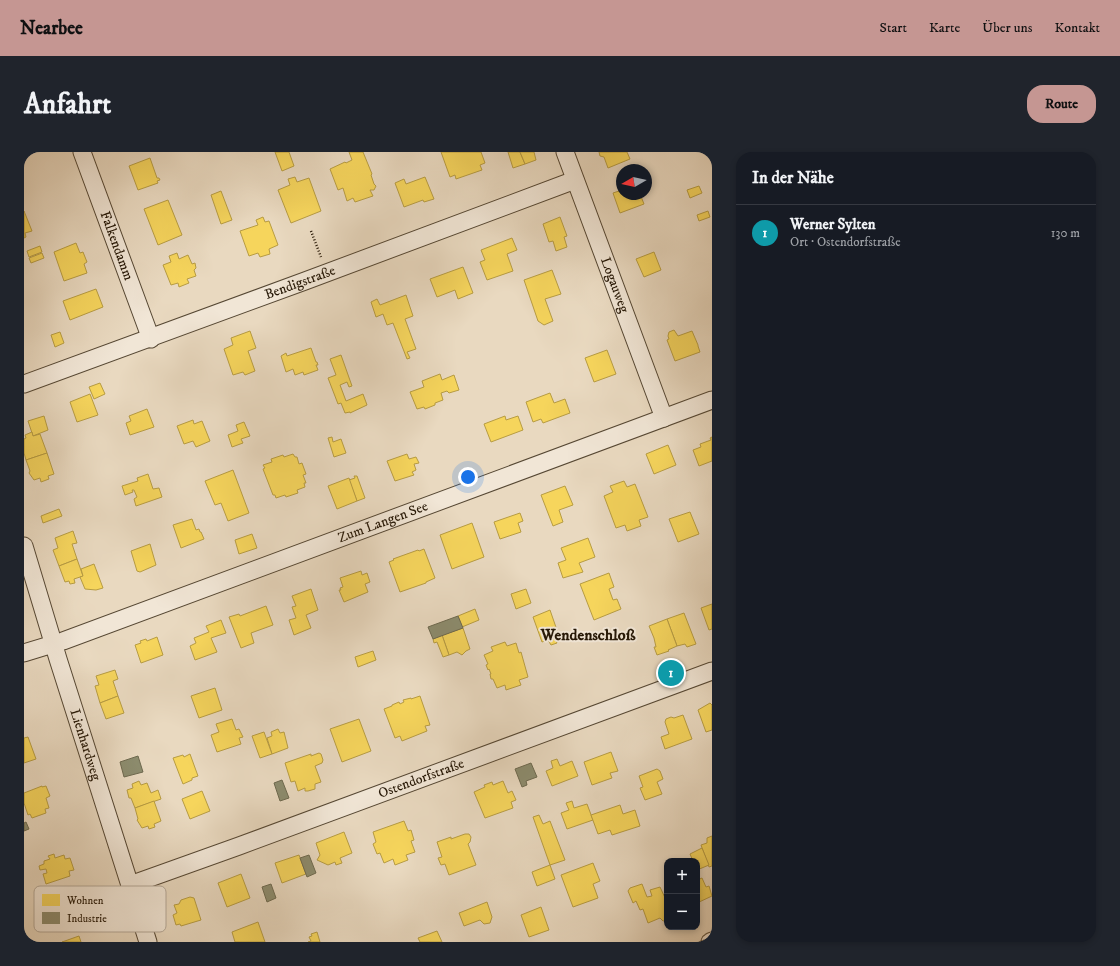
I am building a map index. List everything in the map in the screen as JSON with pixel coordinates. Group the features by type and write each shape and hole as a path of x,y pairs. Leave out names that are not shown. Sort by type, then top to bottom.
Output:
{"street":[{"name":"Falkendamm","path":"82,152 151,339"},
{"name":"Logauweg","path":"565,152 664,418"},
{"name":"Bendigstraße","path":"24,384 151,339 575,180"},
{"name":"Zum Langen See","path":"24,653 53,644 712,400"},
{"name":"Lienhardweg","path":"24,546 53,644 130,885"},
{"name":"Ostendorfstraße","path":"130,885 712,671"},
{"name":"Lienhardweg","path":"145,932 148,942"}],"path":[{"path":"311,231 321,258"}],"building: Wohnen":[{"path":"275,152 289,152 294,166 282,171"},
{"path":"349,152 363,152 376,186 374,190 370,190 373,196 355,202 353,198 347,201 343,188 338,190 330,169 352,160"},
{"path":"441,152 481,152 485,163 480,165 482,170 456,179 455,175 450,177"},
{"path":"508,152 520,152 525,164 513,168"},
{"path":"520,152 534,152 536,160 525,164"},
{"path":"599,152 627,152 630,159 608,168 604,157 600,156"},
{"path":"150,158 157,178 160,180 157,181 158,183 138,190 129,166"},
{"path":"295,177 297,182 309,178 321,211 291,223 278,190 290,185 288,179"},
{"path":"425,177 434,199 424,202 423,200 404,207 395,183 404,179 406,184"},
{"path":"699,186 702,193 690,198 687,190"},
{"path":"221,191 232,220 221,224 211,195"},
{"path":"616,192 616,200 642,200 644,204 620,213 613,193"},
{"path":"168,200 182,235 158,245 144,209"},
{"path":"24,211 32,231 25,233 26,237 24,238"},
{"path":"708,211 710,217 699,221 697,215"},
{"path":"263,217 265,222 269,221 278,245 269,249 270,254 260,257 258,253 249,256 240,231 258,225 256,220"},
{"path":"560,217 567,236 564,237 567,247 556,251 553,241 549,242 543,224"},
{"path":"512,238 517,250 507,254 513,271 487,280 480,262 485,260 481,250"},
{"path":"76,243 80,253 83,252 87,262 84,264 87,273 64,281 54,252"},
{"path":"40,246 42,252 29,257 27,251"},
{"path":"654,252 661,270 644,277 636,259"},
{"path":"42,253 44,258 31,263 29,258"},
{"path":"177,253 179,259 188,255 192,264 195,263 196,268 194,270 196,276 187,279 189,283 179,287 178,283 171,285 163,265 171,262 169,256"},
{"path":"463,267 473,293 458,299 455,290 437,297 430,279"},
{"path":"552,270 561,294 545,299 553,321 544,325 538,321 524,280"},
{"path":"96,289 103,307 70,320 63,301"},
{"path":"406,295 413,316 405,319 416,349 407,352 410,358 407,359 393,323 387,325 383,314 376,317 371,302 377,299 380,305"},
{"path":"674,330 678,336 692,331 700,352 675,361 667,340 669,339 669,332"},
{"path":"250,331 256,348 248,351 255,371 245,375 243,372 233,375 224,349 233,345 231,338"},
{"path":"60,332 64,343 55,347 51,335"},
{"path":"311,348 318,365 316,365 318,370 304,375 303,372 295,375 293,369 286,372 281,356 286,353 287,356"},
{"path":"607,350 616,374 594,382 585,358"},
{"path":"341,355 352,386 349,387 347,382 340,385 346,401 363,394 367,405 350,413 345,413 341,403 338,404 328,378 336,375 330,359"},
{"path":"440,374 442,380 454,375 459,390 449,393 447,391 441,393 443,400 425,409 424,407 417,409 410,392 424,387 422,381"},
{"path":"100,383 105,394 94,399 89,387"},
{"path":"550,393 554,403 565,399 570,413 543,423 541,419 533,422 526,402"},
{"path":"90,394 98,415 77,422 70,402"},
{"path":"147,409 154,427 130,435 126,423 131,421 129,416"},
{"path":"44,416 48,430 33,436 28,421"},
{"path":"505,416 506,420 518,416 523,430 491,442 484,424"},
{"path":"193,420 194,424 202,421 210,441 196,447 193,441 184,444 177,426"},
{"path":"244,422 250,436 241,439 243,443 232,447 228,435 238,431 236,425"},
{"path":"32,432 33,436 40,434 47,453 26,460 24,453 24,439 26,438 25,435"},
{"path":"332,437 333,442 341,439 346,453 334,457 328,438"},
{"path":"712,437 712,461 699,466 693,450 701,447 700,444 711,440 710,438"},
{"path":"668,445 676,465 654,474 646,454"},
{"path":"47,453 54,474 48,476 49,479 41,482 40,478 34,480 29,473 30,471 26,460"},
{"path":"293,454 297,457 299,464 302,463 306,474 303,475 306,483 304,483 305,487 297,490 298,493 286,497 285,495 276,498 275,495 273,495 263,469 265,468 263,465 272,462 271,459 283,455 284,457"},
{"path":"407,454 409,459 416,457 419,463 414,464 416,470 412,472 414,475 395,481 387,461"},
{"path":"233,470 249,513 228,521 221,503 215,505 205,481"},
{"path":"148,474 153,489 159,488 162,497 136,506 134,499 137,497 134,490 132,490 133,492 125,495 122,486 138,481 137,478"},
{"path":"354,476 357,476 365,498 357,501 349,480 355,478"},
{"path":"349,478 357,501 337,509 328,486"},
{"path":"624,481 627,487 635,484 648,517 639,520 641,526 627,531 625,525 616,528 604,496 613,492 610,486"},
{"path":"565,486 573,505 559,510 563,522 553,526 541,495"},
{"path":"59,509 62,516 43,523 41,516"},
{"path":"690,512 699,534 678,542 669,519"},
{"path":"520,513 523,521 518,523 521,532 500,539 494,522"},
{"path":"192,519 196,530 199,529 204,539 181,548 173,525"},
{"path":"472,523 484,557 452,569 440,535"},
{"path":"73,531 77,543 72,544 77,559 59,566 53,550 58,548 55,538"},
{"path":"252,534 257,548 239,554 235,540"},
{"path":"588,538 595,557 579,563 583,572 563,578 558,563 566,560 561,548"},
{"path":"150,544 156,565 140,572 137,571 131,551"},
{"path":"424,549 435,578 426,583 400,592 389,562 394,560 393,559"},
{"path":"77,559 83,576 74,579 75,583 70,584 69,581 65,582 59,566"},
{"path":"94,564 103,588 96,590 85,589 80,577 83,576 81,569"},
{"path":"361,571 362,575 367,573 370,582 365,584 368,592 344,602 339,590 343,587 340,578"},
{"path":"609,573 614,587 609,589 613,600 617,599 621,609 594,620 580,584"},
{"path":"311,589 318,610 306,615 311,628 294,635 289,620 296,618 292,607 296,606 292,596"},
{"path":"526,589 531,603 516,609 511,594"},
{"path":"712,604 712,629 709,630 701,608"},
{"path":"266,606 273,625 251,633 254,643 241,648 229,617 239,614 240,616"},
{"path":"475,609 479,620 462,627 458,616"},
{"path":"550,610 559,636 555,637 557,643 551,645 548,640 542,642 533,617"},
{"path":"684,613 696,644 687,647 685,644 677,646 667,619"},
{"path":"667,619 677,646 668,650 669,651 657,655 654,647 656,647 654,638 649,626"},
{"path":"221,620 226,633 211,638 217,652 195,660 190,646 196,643 194,638 209,632 206,626"},
{"path":"463,628 470,649 462,655 457,652 449,655 442,635"},
{"path":"442,635 449,655 443,657 437,642 434,643 433,639"},
{"path":"157,637 163,655 141,663 135,645 141,643 140,641 146,639 147,641"},
{"path":"505,642 507,646 516,643 519,653 521,652 528,677 519,680 521,685 506,690 505,685 497,688 493,679 491,679 491,674 486,665 488,664 484,655 493,651 491,647"},
{"path":"373,651 376,660 358,667 355,657"},
{"path":"115,670 118,679 113,681 118,696 100,703 95,686 99,685 96,676"},
{"path":"215,688 222,710 199,718 191,696"},
{"path":"118,696 124,713 106,719 100,703"},
{"path":"420,696 430,725 425,726 427,731 402,741 400,736 395,738 384,709 399,702 400,704 404,702 403,700"},
{"path":"710,703 712,705 712,730 706,732 698,710"},
{"path":"683,715 692,739 665,749 661,737 669,734 665,722 666,719"},
{"path":"232,719 236,730 239,729 243,737 239,738 241,744 217,752 211,735 219,732 216,724"},
{"path":"359,719 371,751 342,762 330,729"},
{"path":"278,729 280,733 284,732 288,748 272,754 267,738 272,736 271,732"},
{"path":"264,732 272,754 260,758 252,736"},
{"path":"28,737 36,759 24,763 24,738"},
{"path":"611,752 618,771 610,773 612,778 592,785 584,762"},
{"path":"319,753 321,754 323,760 322,763 315,766 321,782 315,784 315,789 305,791 305,788 298,791 295,781 291,782 285,763 311,754 311,756"},
{"path":"190,754 198,776 183,784 173,758 183,755 184,757"},
{"path":"557,759 560,766 572,761 578,776 552,786 546,771 553,768 551,761"},
{"path":"657,769 660,771 663,779 657,782 662,794 645,800 640,788 643,787 639,776"},
{"path":"139,781 141,785 147,783 151,793 158,790 161,799 135,808 131,798 129,798 127,790 133,788 132,784"},
{"path":"503,781 508,793 512,791 516,800 511,802 513,808 485,818 474,792 485,787 484,785 492,782 493,785"},
{"path":"42,786 46,786 50,796 46,798 49,808 45,809 46,813 32,818 30,814 28,815 24,803 24,793"},
{"path":"202,791 210,811 190,819 182,799"},
{"path":"154,801 161,821 154,824 155,827 149,829 148,826 142,828 137,820 135,808"},
{"path":"572,801 574,808 587,804 593,820 567,829 561,813 569,810 566,803"},
{"path":"620,805 623,814 635,810 640,826 612,835 610,830 598,834 591,815"},
{"path":"539,815 543,824 550,821 565,860 550,865 533,817"},
{"path":"404,821 408,831 411,830 414,840 411,841 415,852 406,855 408,860 395,865 393,859 384,863 380,853 377,854 373,844 376,842 373,832"},
{"path":"344,832 352,853 340,858 342,863 336,865 335,862 328,865 317,860 320,855 316,843"},
{"path":"469,834 471,837 468,844 476,865 449,875 445,864 441,865 438,858 442,857 437,842"},
{"path":"712,836 712,866 709,867 701,845 707,843 707,838"},
{"path":"702,848 709,865 700,869 700,858 692,858 690,854"},
{"path":"54,854 55,858 64,855 65,859 70,858 74,870 69,871 70,876 46,884 43,874 47,873 46,869 40,870 39,866 44,864 44,861 50,859 48,856"},
{"path":"299,855 306,874 282,883 275,863"},
{"path":"593,863 600,881 593,884 598,898 573,907 561,875"},
{"path":"550,865 555,879 537,886 532,872"},
{"path":"241,874 250,898 227,907 218,883"},
{"path":"702,878 706,887 709,886 712,896 700,902 700,894 700,879"},
{"path":"642,884 647,897 652,896 650,890 660,887 664,896 664,921 660,918 648,923 643,909 640,910 636,901 633,903 628,891 630,888"},
{"path":"190,897 194,898 201,920 181,926 180,924 176,925 173,915 177,913 174,905 179,904 181,900"},
{"path":"487,902 492,917 490,923 484,924 480,920 464,926 459,913"},
{"path":"541,907 549,930 529,937 521,915"},
{"path":"258,922 265,942 235,942 232,932"},
{"path":"437,931 442,942 420,942 418,938"},
{"path":"317,932 320,942 308,942 311,941 309,937 312,936 311,934"},
{"path":"79,936 81,942 62,942"}],"building: Industrie":[{"path":"458,616 463,628 433,639 428,627"},
{"path":"138,756 143,772 124,777 120,762"},
{"path":"531,763 537,777 526,781 527,785 522,787 515,769"},
{"path":"282,780 289,798 280,801 274,783"},
{"path":"26,822 29,829 24,831 24,823"},
{"path":"309,855 316,873 307,877 300,858"},
{"path":"271,884 276,898 267,902 262,887"}],"tram line":[{"path":"699,942 712,937"}],"place":[{"name":"Werner Sylten","path":"671,673"}],"district":[{"name":"Wendenschloß","path":"588,635"}]}
